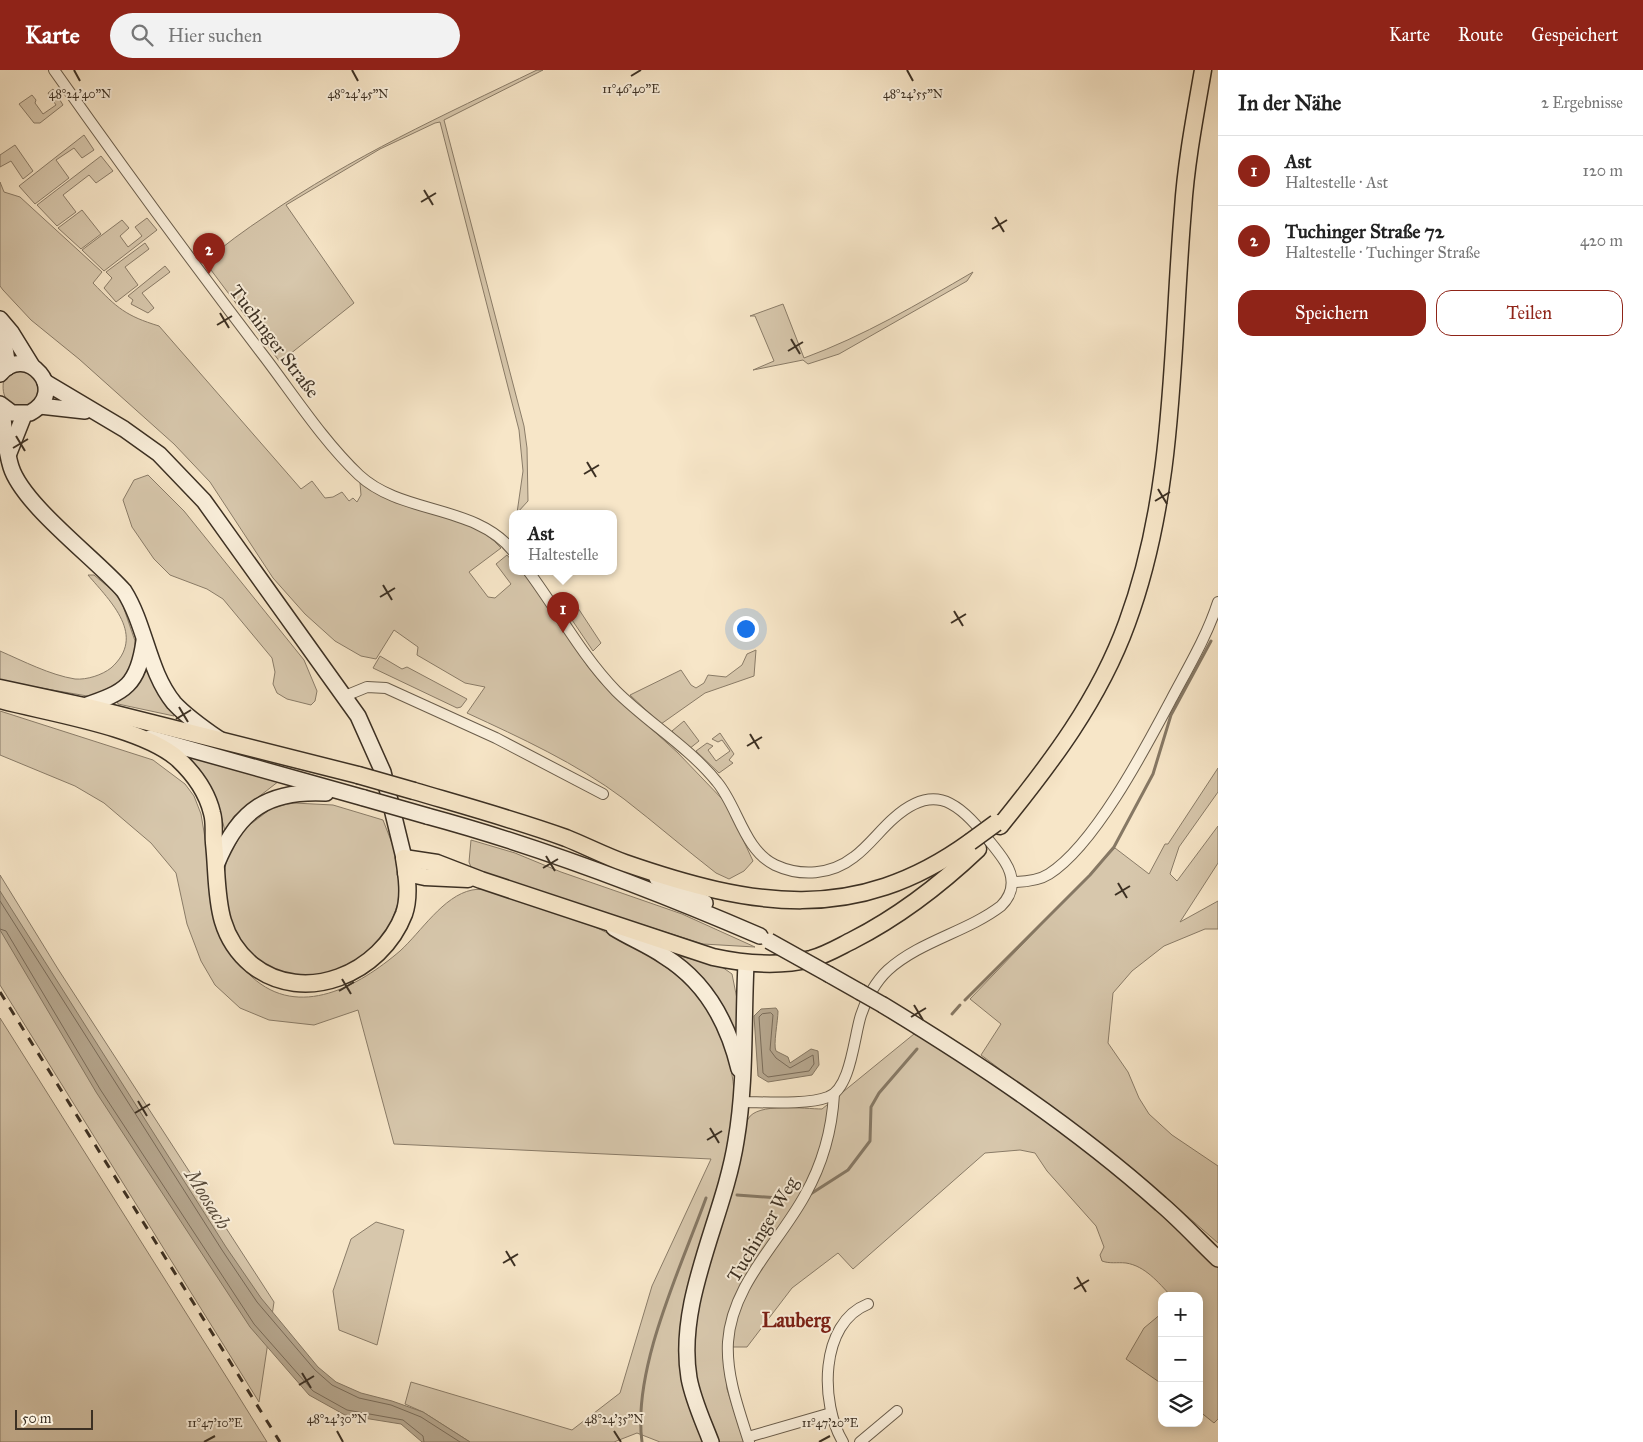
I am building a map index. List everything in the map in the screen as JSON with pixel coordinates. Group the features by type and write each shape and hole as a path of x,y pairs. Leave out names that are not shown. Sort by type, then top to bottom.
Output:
{"main road":[{"path":"405,865 437,863 481,880 604,920 681,948 746,964 810,959 838,948 877,928 918,901 998,825 1017,805 1060,750 1105,673 1126,624 1149,556 1168,442 1183,210 1203,70"},
{"path":"1,320 4,370 20,364 32,366"},
{"path":"1,320 45,382 45,395 40,406"},
{"path":"45,382 124,429 159,454 204,501 358,716 378,758 405,865 406,905"},
{"path":"1,406 12,413 24,415"},
{"path":"1,406 8,454 17,481 28,496 124,591 133,605 156,672 174,702 193,720 219,739"},
{"path":"8,454 24,415 40,406 68,407 96,413"},
{"path":"84,706 107,698 122,690 134,677 141,665 145,637"},
{"path":"0,688 84,706 358,775 524,824 625,862 712,890 736,895 770,900 832,899 861,894 897,884 974,846"},
{"path":"0,700 129,732 542,849 586,865 765,939"},
{"path":"129,732 168,751 200,784 213,813 218,906 233,943 258,969 268,976 290,984 304,985 327,981 350,972 368,961 392,935 406,905 413,895 440,878"},
{"path":"217,863 226,841 236,825 250,811 264,803 296,792 343,792"},
{"path":"625,862 694,898 883,1005 962,1053 1077,1135 1161,1204 1218,1259"},
{"path":"405,865 440,878 481,880"},
{"path":"604,920 626,936 673,961 707,995 731,1041 741,1095"},
{"path":"711,1442 689,1378 688,1336 694,1299 733,1158 741,1095 746,964"}],"street":[{"name":"Tuchinger Straße","path":"54,70 156,214 331,444 359,476 383,492 481,526 509,546"},
{"path":"531,575 592,662 616,691 717,782 759,852 770,861 788,870 810,873 831,870 854,858 904,809 923,801 943,800 954,803 969,816 1006,863 1012,882 1007,900 993,912 899,962 873,988 861,1013 845,1079 834,1094 817,1099 741,1095"},
{"path":"1012,882 1026,882 1048,875 1062,864 1095,826 1142,754 1208,630 1218,602"},
{"path":"344,696 367,687 386,688 496,738 603,794"},
{"name":"Tuchinger Weg","path":"749,1440 732,1386 728,1342 743,1291 762,1258 805,1195 813,1178 830,1137 834,1094"},
{"path":"844,1442 831,1413 828,1375 834,1341 850,1316 858,1308 868,1304"},
{"path":"860,1442 897,1411"},
{"path":"749,1440 831,1413"}],"shaded area":[{"path":"537,70 543,70 444,120 524,426 527,448 528,501 520,510 517,510 523,471 519,430 440,122 380,149 286,205 354,303 280,362 205,262 250,227 298,195 365,156 433,120"},
{"path":"53,89 63,105 40,123 34,123 19,104 32,95 43,114 56,105 48,93"},
{"path":"84,135 94,150 82,158 74,148 56,160 69,178 35,204 19,186"},
{"path":"15,145 33,171 23,179 11,161 0,167 0,155"},
{"path":"101,156 113,171 96,183 89,175 63,195 76,212 57,226 37,205"},
{"path":"0,182 4,192 20,197 102,272 93,283 109,299 130,315 159,326 301,489 312,481 325,498 333,497 342,492 349,501 353,498 357,502 361,495 360,483 395,499 471,525 487,535 501,548 469,572 488,597 495,598 511,584 496,564 507,555 509,557 509,575 525,575 534,585 588,667 602,684 678,753 726,803 753,861 744,871 729,879 716,873 606,786 548,752 467,713 485,687 465,683 417,655 418,647 394,630 376,659 361,656 335,641 305,614 273,578 210,482 174,444 79,359 31,320 0,286"},
{"path":"82,210 101,234 81,249 58,228"},
{"path":"147,218 157,230 104,271 82,250 122,220 129,228 120,236 128,247 142,236 135,227"},
{"path":"145,243 149,249 125,267 138,285 116,302 104,288 112,278 106,272"},
{"path":"165,266 170,272 142,293 154,308 148,313 131,304 133,300 128,296"},
{"path":"973,272 967,281 839,354 808,364 803,360 753,370 774,361 755,316 750,316 783,304 804,358 869,330"},
{"path":"21,368 37,376 40,394 27,407 11,403 7,400 3,391 4,378"},
{"path":"148,475 184,511 304,660 317,691 315,701 311,705 287,699 277,693 273,684 275,672 272,658 223,599 207,589 170,575 154,559 132,527 123,500 134,480"},
{"path":"88,575 94,575 113,591 122,603 135,641 135,660 123,681 93,697 0,681 0,651 46,671 75,679 89,678 103,673 111,668 121,656 126,644 126,632 122,620 106,596"},
{"path":"576,605 601,643 593,651 566,611"},
{"path":"756,650 754,676 705,693 661,724 630,695 681,670 691,685 696,688 704,683 708,675 726,677 742,665 747,654"},
{"path":"380,656 402,669 407,667 467,699 461,707 457,708 373,668"},
{"path":"147,671 174,716 118,704 117,700"},
{"path":"0,711 153,760 185,784 194,796 201,814 228,948 232,956 252,977 270,990 289,996 309,997 348,986 384,964 400,951 451,899 472,890 480,889 499,892 545,907 612,935 660,963 697,995 710,1013 723,1040 731,1068 735,1110 734,1125 687,1316 706,1442 660,1442 637,1433 614,1442 470,1442 423,1412 405,1404 411,1382 572,1430 620,1393 652,1286 711,1159 394,1144 358,1010 314,1025 269,1020 240,1008 215,985 201,961 187,924 176,873 151,843 104,803 75,786 0,755"},
{"path":"684,721 699,741 689,749 672,731"},
{"path":"720,733 734,754 729,760 733,763 719,773 696,751 707,743 713,746 708,750 716,761 730,751 722,740 718,742 712,739"},
{"path":"186,756 279,781 234,816 225,831 211,790"},
{"path":"1218,768 1218,792 1179,847 1170,874 1177,881 1218,826 1218,863 1180,922 1218,901 1218,929 1205,929 1164,946 1132,971 1113,993 1108,1043 1128,1072 1139,1098 1149,1114 1172,1135 1218,1166 1218,1243 1131,1167 981,1055 1001,1024 970,999 1115,848 1149,874 1165,844 1168,844"},
{"path":"294,803 333,805 383,820 395,851 400,880 398,903 391,923 380,939 355,962 337,972 305,981 254,964 230,929 223,882 226,863 243,830 273,807"},
{"path":"471,840 515,853 561,872 682,914 755,947 703,944 505,881 471,867 469,862"},
{"path":"0,875 58,969 274,1302 259,1402 0,985"},
{"path":"676,955 722,967 732,974 737,999 738,1041"},
{"path":"0,1018 234,1389 267,1442 0,1442"},
{"path":"914,1034 957,1056 1004,1087 1158,1207 1218,1266 1218,1419 1214,1423 1203,1414 1203,1292 1167,1292 1151,1275 1139,1267 1126,1263 1102,1261 1100,1255 1104,1247 1096,1226 1047,1171 1035,1153 1020,1150 985,1153 853,1269 838,1253 792,1288 747,1347 724,1347 727,1389 744,1442 715,1442 691,1376 690,1332 748,1119 761,1110 771,1108 822,1109"},
{"path":"376,1222 404,1230 377,1345 339,1330 333,1291 351,1239"},
{"path":"1158,1316 1158,1381 1126,1359 1144,1328"}],"water":[{"path":"0,891 226,1247 261,1298 318,1367 336,1382 361,1393 423,1412 470,1442 422,1442 401,1424 345,1415 309,1395 250,1327 96,1092 0,930"},
{"path":"776,1008 778,1011 776,1051 788,1057 790,1063 811,1049 818,1051 819,1065 812,1075 768,1082 758,1076 754,1016 761,1009"}],"waterway":[{"path":"965,1000 1090,875 1114,847 1153,774 1171,715 1211,641"},
{"path":"952,1014 960,1005"},
{"path":"809,1195 848,1170 870,1141 871,1107 879,1093 917,1049"},
{"path":"737,1195 779,1198"},
{"path":"642,1442 641,1413 644,1383 651,1351 672,1286 706,1198"}],"railway":[{"path":"0,992 280,1442"}],"place":[{"name":"Tuchinger Straße 72","path":"209,274"},
{"name":"Ast","path":"563,633"}],"district":[{"name":"Lauberg","path":"796,1320"}],"water label":[{"name":"Moosach","path":"208,1199"}]}
